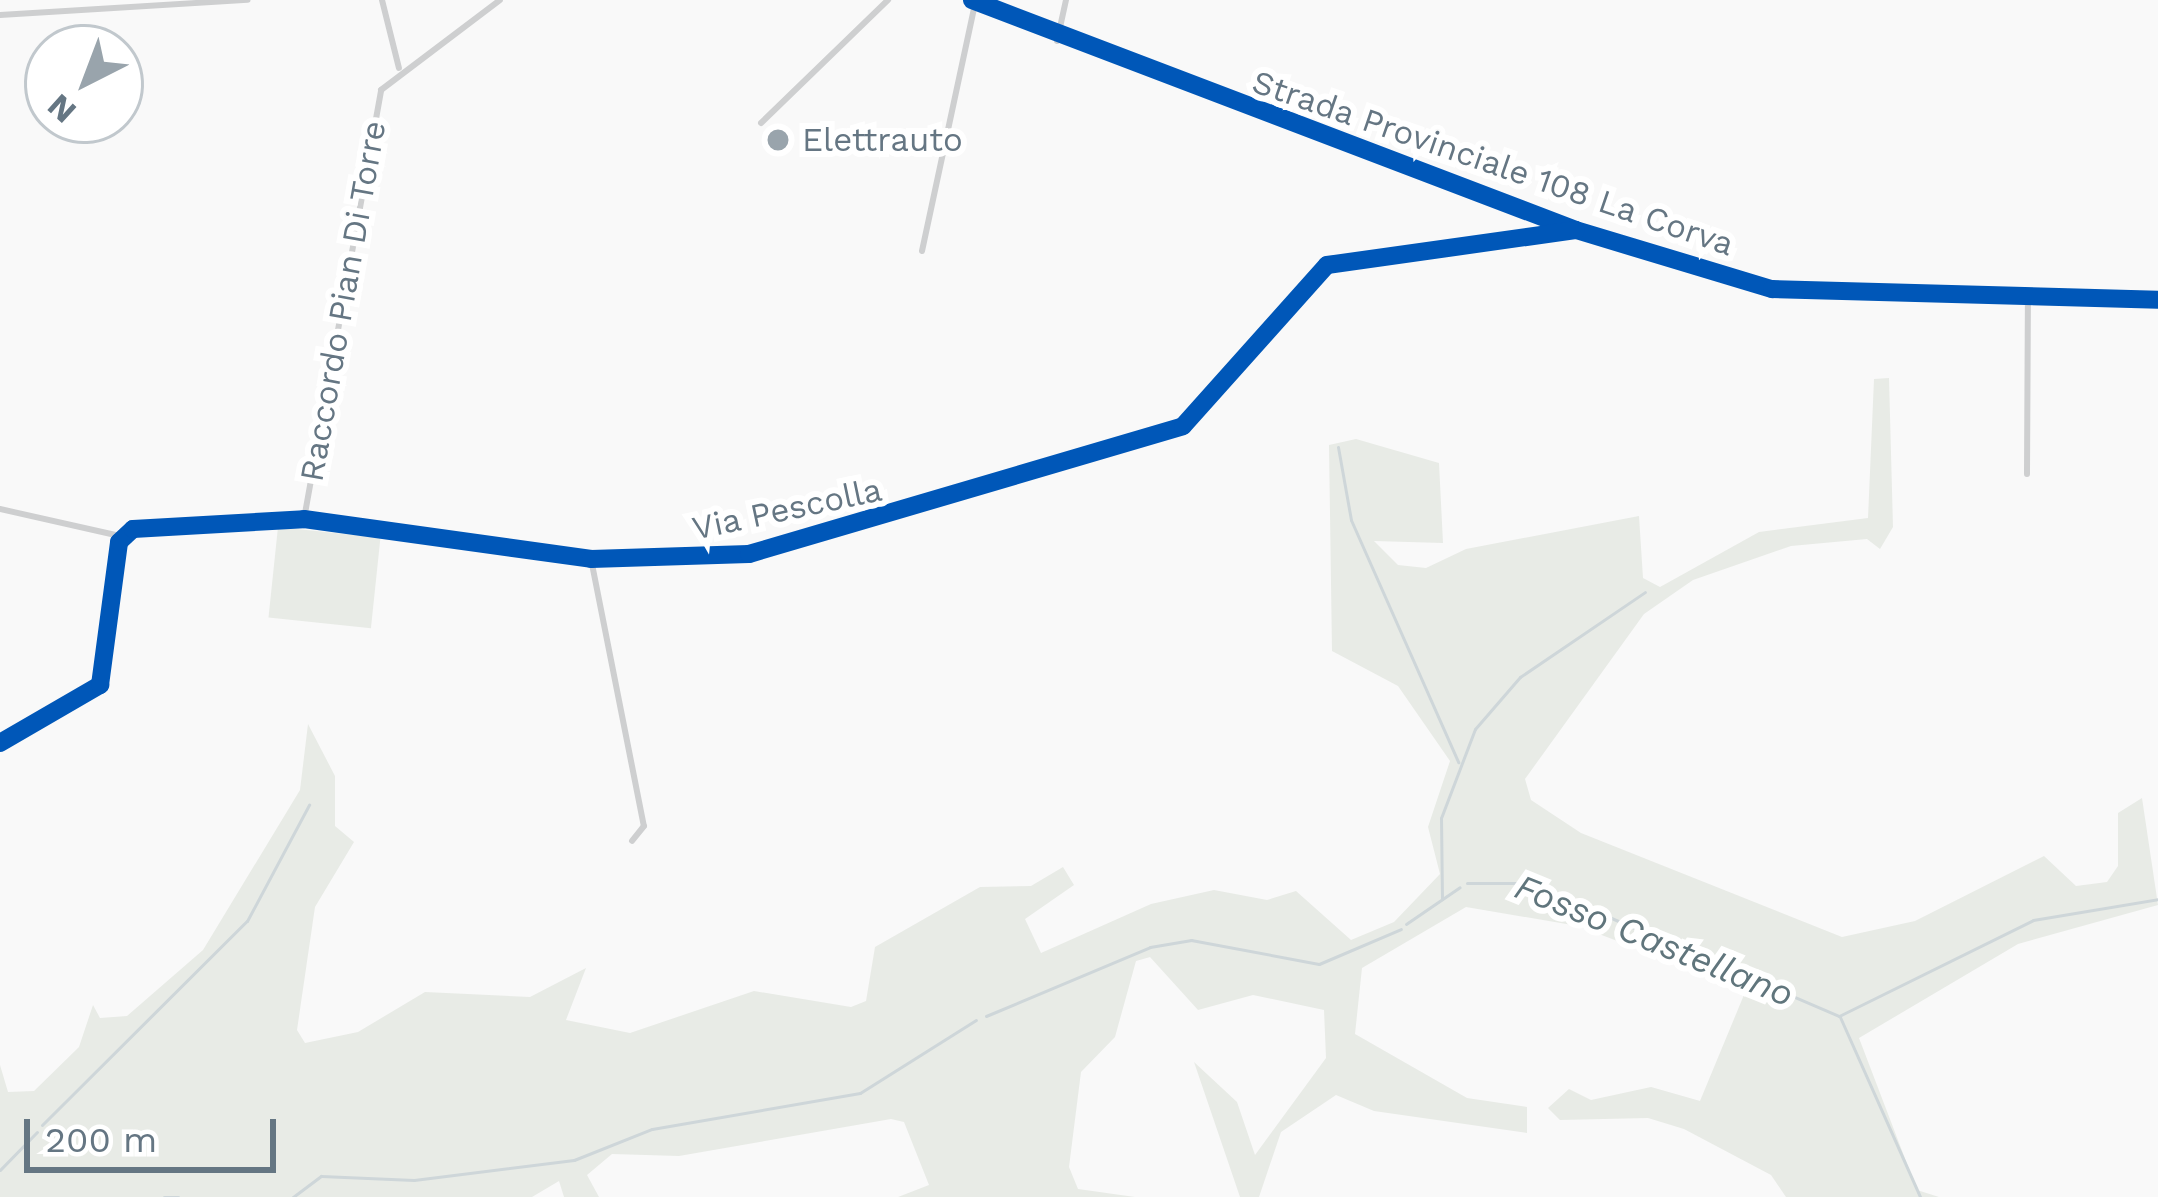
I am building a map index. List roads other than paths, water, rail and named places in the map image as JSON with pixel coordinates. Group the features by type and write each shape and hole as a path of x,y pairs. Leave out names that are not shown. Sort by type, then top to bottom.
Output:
{"street":[{"path":"0,15 248,0"},
{"path":"382,0 399,68 500,0"},
{"path":"761,123 887,0"},
{"path":"1057,41 1066,0"},
{"path":"922,251 974,2"},
{"name":"Strada Provinciale 108 La Corva","path":"974,2 1057,41 1576,230 1811,296 2158,300"},
{"name":"Raccordo Pian Di Torre","path":"304,519 380,90 399,68"},
{"name":"Via Pescolla","path":"120,536 304,519 591,559 749,554 1169,433 1197,416 1327,265 1576,230"},
{"path":"2027,474 2028,300"},
{"path":"0,509 120,536 100,685 0,743"},
{"path":"591,559 644,826 632,841"}],"waterway":[{"name":"Fosso Castellano","path":"1338,447 1351,520 1458,762"},
{"name":"Fosso Castellano","path":"1442,899 1441,818 1475,729 1520,677 1645,592"},
{"name":"Fosso Castellano","path":"42,1125 247,921 309,805"},
{"name":"Fosso Castellano","path":"1467,883 1530,883 1839,1016 2033,920 2158,899"},
{"name":"Fosso Castellano","path":"1406,924 1460,887"},
{"name":"Fosso Castellano","path":"986,1016 1150,947 1191,940 1319,964 1401,929"},
{"name":"Fosso Castellano","path":"1840,1017 1920,1197"},
{"name":"Fosso Castellano","path":"293,1197 321,1176 414,1180 574,1160 652,1129 860,1093 976,1020"},
{"name":"Fosso Castellano","path":"0,1170 37,1132"},
{"name":"Fosso Castellano","path":"164,1197 178,1197"}],"place":[{"name":"Elettrauto","path":"778,140"}]}
